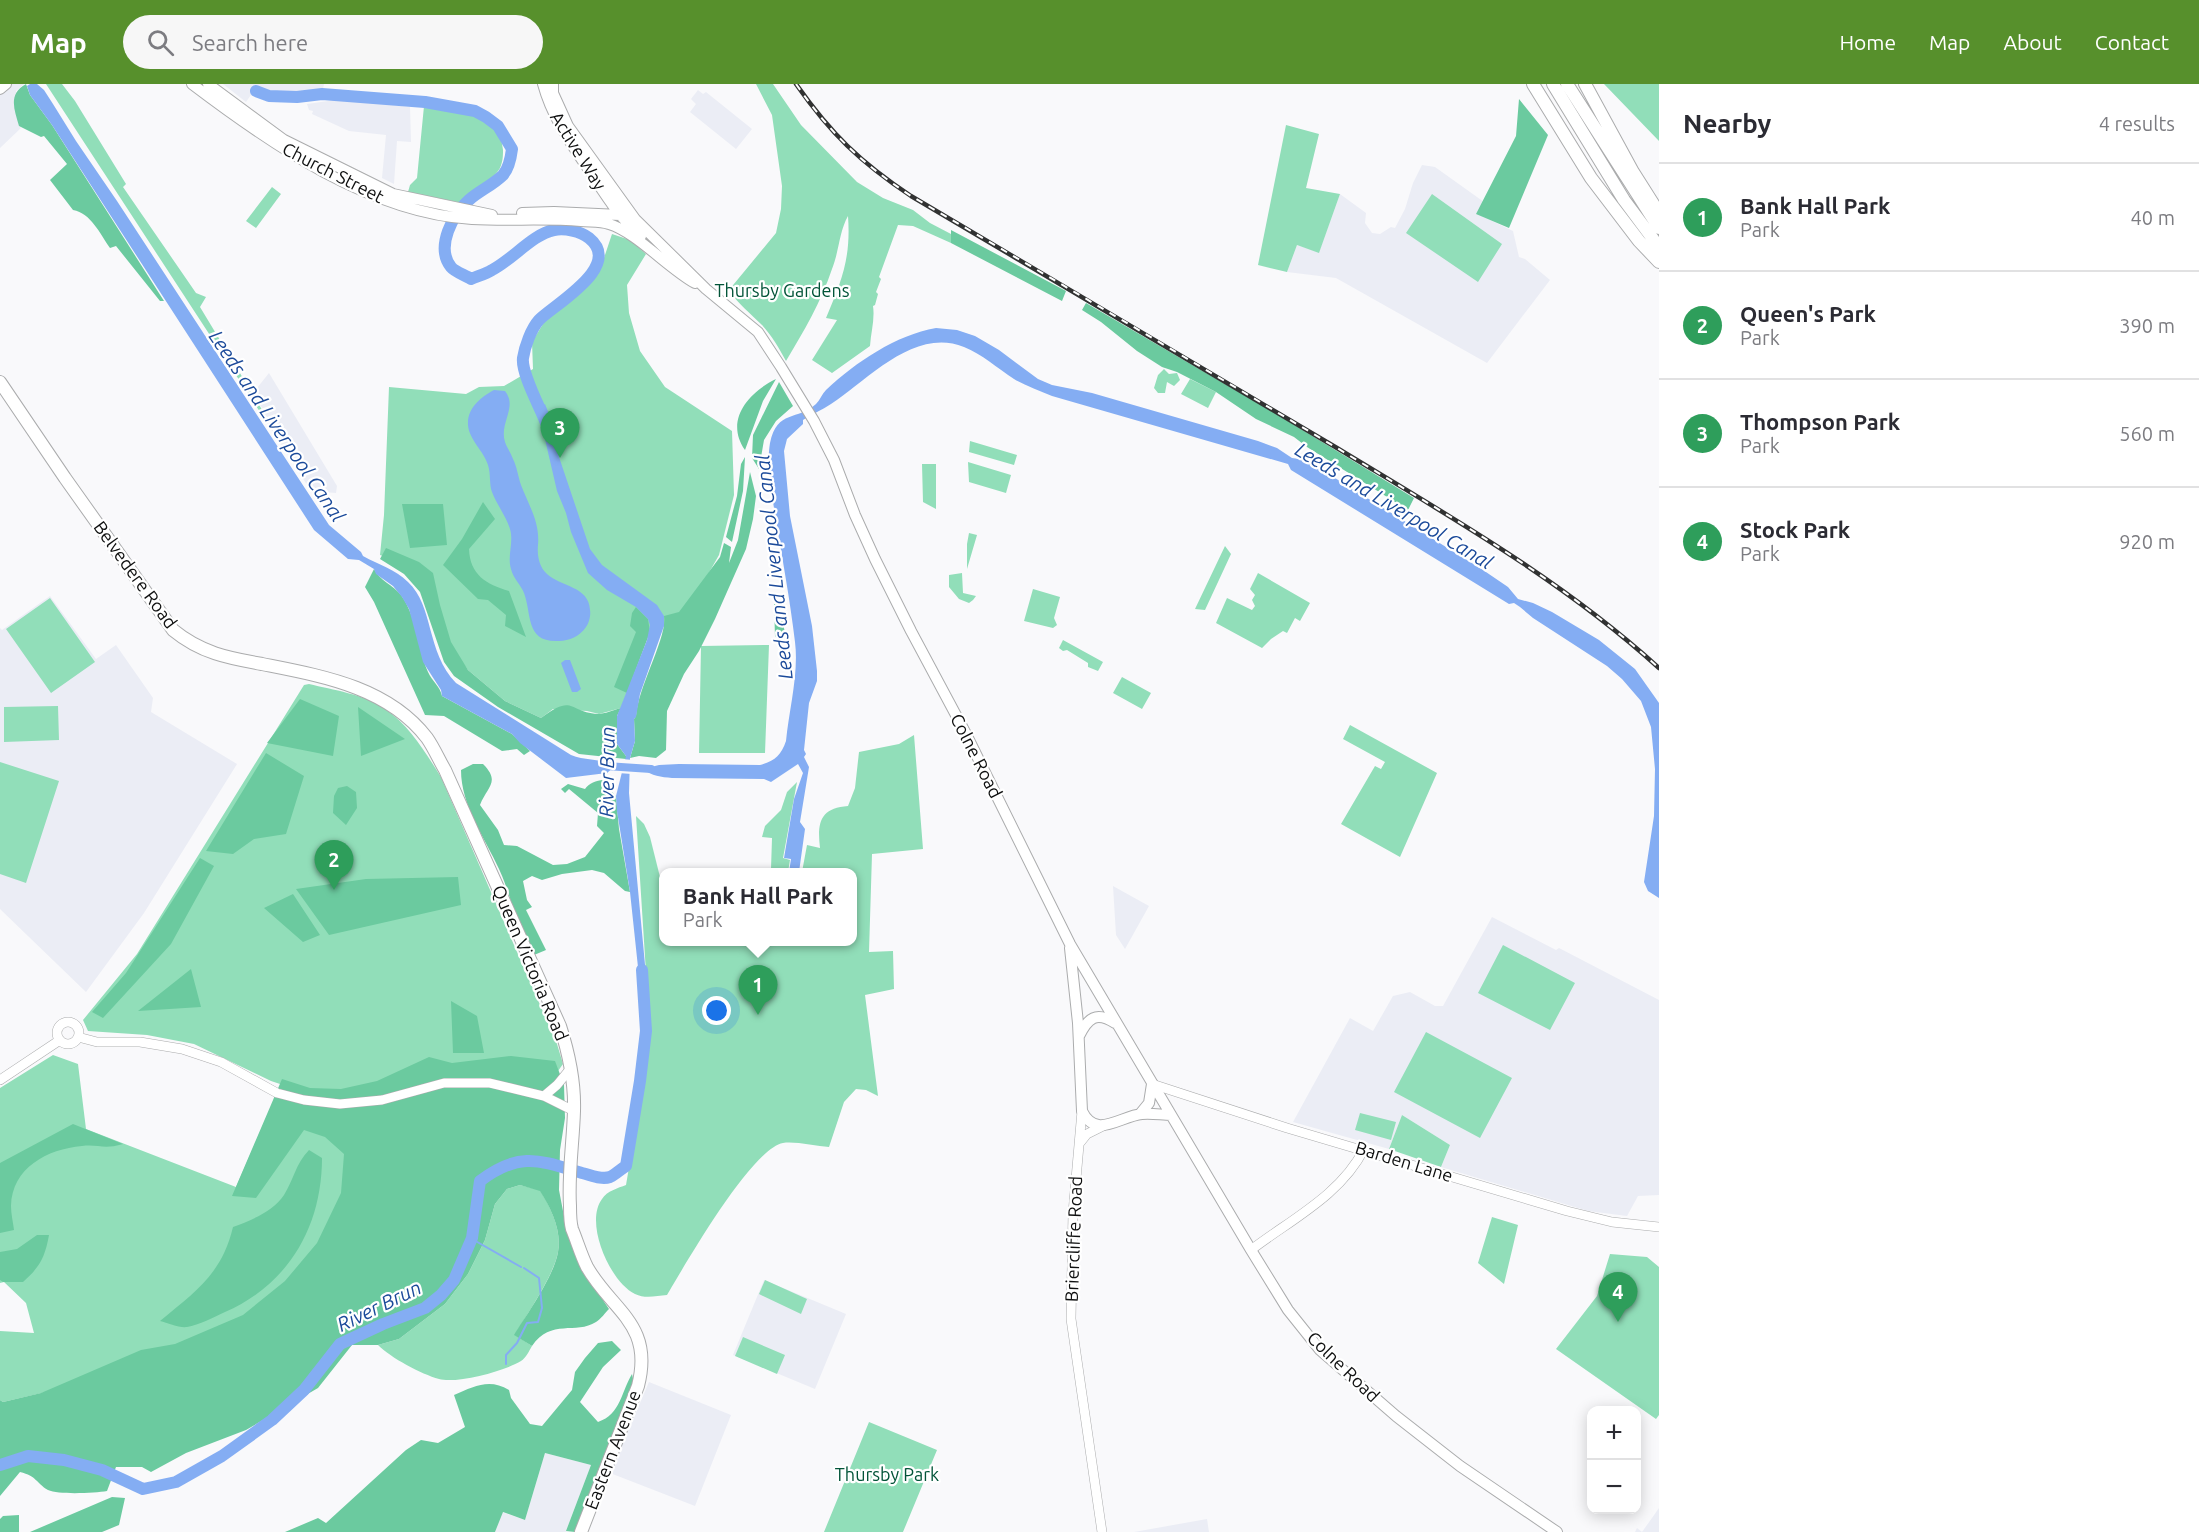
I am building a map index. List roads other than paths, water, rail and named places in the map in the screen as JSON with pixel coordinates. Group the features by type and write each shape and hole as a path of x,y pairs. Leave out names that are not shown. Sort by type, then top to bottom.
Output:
{"highway":[{"path":"1533,84 1591,178 1659,262"},
{"path":"1553,84 1624,200 1659,247"},
{"path":"1567,84 1659,228"},
{"path":"1585,84 1632,172 1659,213"},
{"name":"Belvedere Road","path":"0,381 65,478 174,630 186,640 208,652 322,677 367,691"},
{"name":"Queen Victoria Road","path":"367,691 399,711 427,738 445,771 552,1005 571,1068 574,1111 568,1181 571,1225 587,1267 626,1315 635,1331"},
{"name":"Eastern Avenue","path":"581,1532 638,1386 642,1362 635,1331"}],"main road":[{"path":"0,89 6,84"},
{"name":"Church Street","path":"192,84 271,141 326,172 388,202 456,213 607,223 632,237"},
{"name":"Church Street","path":"208,84 284,140 306,153 353,173 393,194 456,213 496,215 554,212 620,215 635,219"},
{"name":"Active Way","path":"543,84 548,103 563,132 620,215 693,282"},
{"name":"Active Way","path":"553,84 554,93 568,126 620,200 635,219 706,289"},
{"name":"Active Way","path":"620,200 620,215"},
{"path":"607,223 620,215"},
{"name":"Active Way","path":"632,237 682,276 706,289"},
{"name":"Colne Road","path":"706,289 758,332 814,421 834,460 855,515 885,580 965,732 1070,944 1288,1310 1320,1350 1425,1439 1557,1532"},
{"name":"Briercliffe Road","path":"1070,944 1082,1111"},
{"path":"1078,1036 1085,1023 1092,1018 1106,1017 1117,1024"},
{"path":"1140,1114 1149,1103 1152,1084"},
{"path":"1082,1111 1090,1121 1103,1126 1140,1114 1171,1115"}],"street":[{"path":"60,1040 57,1030 61,1024 67,1022 78,1027 78,1037"},
{"path":"60,1040 70,1043 78,1037"},
{"path":"78,1037 97,1042 140,1042 182,1049 221,1062 277,1093 306,1100 340,1104 382,1100 444,1083 490,1083 544,1096 574,1111"},
{"path":"0,1080 47,1051 60,1040"},
{"path":"544,1096 571,1068"},
{"name":"Barden Lane","path":"1152,1084 1264,1120 1567,1210 1612,1222 1659,1227"},
{"name":"Briercliffe Road","path":"1082,1111 1073,1213 1071,1319 1102,1532"},
{"path":"1078,1146 1087,1134 1103,1126"},
{"path":"1251,1250 1324,1197 1355,1167 1364,1149"}],"water":[{"path":"37,84 44,90 329,525 363,556 398,574 416,592 427,616 440,658 446,671 456,683 571,755 615,766 607,773 566,778 520,743 512,734 442,696 441,690 423,662 409,609 402,597 393,586 376,574 374,569 359,560 348,559 314,530 52,125 30,95 27,86"},
{"path":"936,328 957,330 975,336 999,350 1038,379 1052,385 1092,393 1258,441 1277,448 1292,458 1306,460 1483,570 1508,587 1518,599 1552,612 1599,640 1635,669 1659,703 1659,898 1648,891 1644,882 1654,816 1655,769 1651,727 1641,701 1607,666 1514,603 1509,604 1291,470 1288,464 1052,396 1014,379 971,350 945,343 927,344 893,359 831,404 803,420 803,424 787,439 784,451 790,516 812,626 817,671 817,681 809,703 804,750 806,754 804,757 809,767 800,822 805,829 800,868 790,868 791,859 784,858 794,799 803,773 798,764 771,782 764,779 668,778 653,775 643,769 679,764 760,765 773,760 782,751 786,741 795,679 796,654 770,479 769,452 773,432 783,420 816,404 826,390 863,360 892,343"},
{"path":"494,390 505,391 510,403 504,428 505,442 536,521 540,564 547,574 580,591 588,602 590,614 587,625 584,630 567,640 548,640 540,637 532,626 524,593 511,569 510,529 492,492 486,460 469,430 468,419 472,408"},
{"path":"545,404 556,432 559,457 590,549 602,565 657,605 664,616 664,626 640,694 634,719 635,741 630,758 629,793 647,986 640,986 630,892 616,796 626,756 617,744 617,716 647,640 650,625 648,619 636,607 607,590 588,573 557,491 538,409"},
{"path":"570,660 581,689 577,692 572,692 561,663"}],"waterway":[{"name":"River Brun","path":"256,91 269,96 297,97 322,94 425,102 475,111 498,126 512,149 507,169 495,182 469,200 452,222 445,241 447,259 451,267 471,279 500,266 546,232 558,229 581,234 589,238 598,249 598,260 593,272 583,284 539,320 525,348 523,358 525,372 546,423"},
{"name":"Leeds and Liverpool Canal","path":"606,766 651,769"},
{"name":"River Brun","path":"0,1465 28,1456 64,1460 102,1470 143,1489 176,1482 222,1456 272,1420 304,1390 340,1344 425,1308 441,1295 454,1280 472,1238 480,1181 507,1165 519,1162 541,1162 603,1178 610,1177 626,1166 646,1031 642,970"},
{"path":"472,1239 521,1267"},
{"path":"506,1364 506,1355 517,1343 527,1323 538,1322 542,1308 539,1278 524,1268"}],"railway":[{"path":"796,84 834,132 861,159 911,196 1463,524 1584,606 1659,668"}],"place":[{"name":"Thompson Park","path":"560,458"},
{"name":"Queen's Park","path":"334,890"},
{"name":"Bank Hall Park","path":"758,1015"},
{"name":"Stock Park","path":"1618,1322"}],"park label":[{"name":"Thursby Gardens","path":"782,291"},
{"name":"Thursby Park","path":"887,1475"}]}
